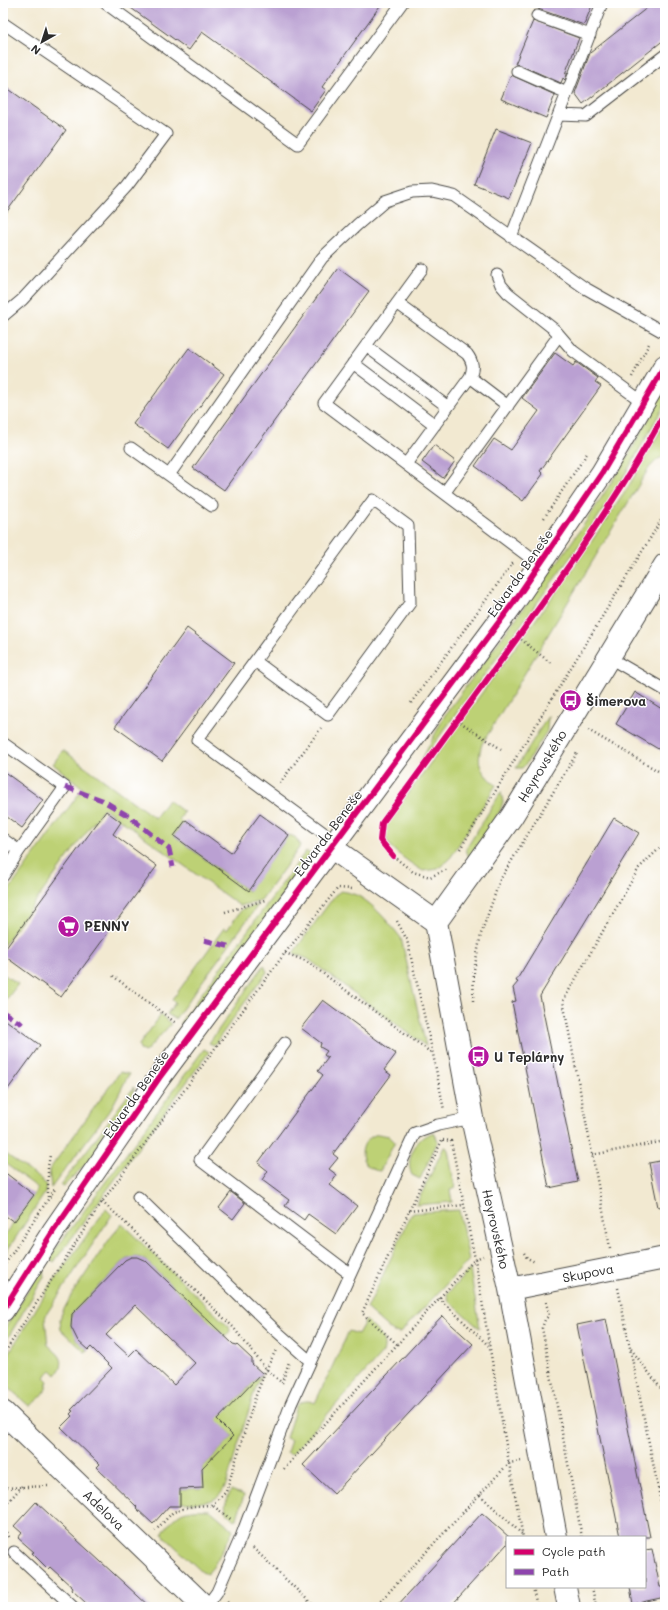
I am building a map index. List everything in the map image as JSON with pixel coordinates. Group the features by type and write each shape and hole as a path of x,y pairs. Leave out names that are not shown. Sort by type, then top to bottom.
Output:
{"street":[{"name":"Edvarda Beneše","path":"3,1310 54,1230 159,1078 180,1026 334,845 514,602 602,473 665,366"},
{"name":"Heyrovského","path":"556,1536 510,1289 472,1118 436,922 512,816 665,565"},
{"path":"334,845 436,922"},
{"name":"Skupova","path":"510,1289 665,1258"},
{"name":"Adelova","path":"3,1412 206,1607"},
{"path":"565,1588 569,1607"}],"lane":[{"path":"105,3 298,144 402,3"},
{"path":"511,237 602,3"},
{"path":"537,16 590,35"},
{"path":"3,23 166,134 127,186 22,300 3,316"},
{"path":"559,115 586,116 665,55"},
{"path":"517,71 567,93"},
{"path":"169,475 322,258 385,201 412,192 432,191 454,196 585,288 661,331"},
{"path":"422,269 324,403 445,492 540,565"},
{"path":"497,275 501,285 508,293 554,330 573,351 644,403"},
{"path":"397,303 467,354 473,365 470,377 406,464"},
{"path":"445,492 559,335"},
{"path":"366,346 448,407"},
{"path":"354,363 435,424"},
{"path":"470,377 508,406"},
{"path":"131,448 212,506"},
{"path":"255,661 328,715 410,603 408,526 373,500 197,740 272,795 334,845"},
{"path":"608,658 665,690"},
{"path":"3,743 65,787 3,876"},
{"path":"3,839 19,851"},
{"path":"285,1043 200,1160 350,1274"},
{"path":"206,1607 217,1592 243,1533 291,1404 415,1133 438,1125 472,1118"},
{"path":"138,1197 283,1337 310,1361"},
{"path":"14,1552 73,1607"}],"path":[{"path":"625,390 661,331"},
{"path":"543,519 590,449"},
{"path":"456,856 665,514"},
{"path":"407,708 522,551"},
{"path":"514,643 523,631"},
{"path":"518,637 552,664"},
{"path":"452,727 462,713"},
{"path":"272,795 323,725 328,715"},
{"path":"571,719 665,775"},
{"path":"457,720 501,749"},
{"path":"586,738 594,725"},
{"path":"472,1009 474,970 481,934 500,880 578,751"},
{"path":"665,843 639,868 563,1001 665,1523"},
{"path":"390,853 413,872 430,877 448,869 452,862"},
{"path":"3,1355 102,1202 285,953 338,888 355,889"},
{"path":"261,906 270,894"},
{"path":"225,912 265,900"},
{"path":"395,919 407,940 433,1054 444,1110 436,1115 438,1125"},
{"path":"285,953 306,961 433,1054"},
{"path":"113,976 213,1051"},
{"path":"397,1344 362,1313 442,1140 450,1141 475,1259 509,1463 523,1536"},
{"path":"592,1155 665,1141"},
{"path":"48,1197 48,1167 50,1155"},
{"path":"3,1267 48,1197 57,1186"},
{"path":"102,1202 233,1327 266,1369 282,1383"},
{"path":"409,1211 464,1206"},
{"path":"280,1473 475,1259 500,1249 520,1244 523,1252 528,1258 536,1263 549,1315 542,1328 582,1536"},
{"path":"439,1298 490,1347"},
{"path":"154,1533 173,1512 193,1506 212,1505 226,1492 255,1398 266,1369 283,1337"},
{"path":"630,1347 664,1392"},
{"path":"376,1607 509,1463 541,1457"},
{"path":"3,1508 22,1486"},
{"path":"480,1495 523,1536"},
{"path":"212,1505 243,1533 315,1607"},
{"path":"533,1588 537,1607"},
{"path":"592,1588 596,1607"},
{"path":"657,1607 665,1600"}],"green space":[{"path":"665,387 665,404 618,487 583,540 420,763 445,715 591,514 631,451"},
{"path":"665,422 665,456 658,459 649,468 482,744 479,757 481,767 486,776 496,785 451,857 438,869 423,871 403,858 389,845 386,836 387,822 570,573 627,489"},
{"path":"548,716 547,731 526,764 522,768 516,768"},
{"path":"63,750 155,818 168,800 184,812 179,820 183,823 174,836 248,891 289,835 295,837 300,844 299,848 261,900 240,906 104,808 3,946 3,898 83,788 53,764"},
{"path":"501,792 503,802 500,811 469,858 466,849"},
{"path":"306,851 313,856 186,1027 180,1023"},
{"path":"341,891 356,895 368,902 401,938 426,1046 308,959 293,953 335,895"},
{"path":"258,905 175,1019 167,1014 175,1003 172,1000 224,928 227,930 242,909"},
{"path":"264,965 267,972 214,1045 209,1043"},
{"path":"3,974 18,984 3,1004"},
{"path":"161,1015 171,1024 145,1052 140,1050 139,1045"},
{"path":"204,1049 209,1052 54,1262 49,1258"},
{"path":"120,1072 129,1074 112,1107 51,1188 49,1170"},
{"path":"134,1087 133,1099 95,1155 64,1186 61,1185"},
{"path":"434,1132 438,1141 420,1179 412,1175 410,1170 411,1155 415,1146 422,1138"},
{"path":"378,1134 389,1136 395,1142 380,1171 372,1169 367,1165 363,1160 362,1154 366,1142 371,1137"},
{"path":"444,1147 448,1150 455,1188 450,1190 452,1202 416,1205"},
{"path":"3,1152 42,1180 46,1185 45,1193 3,1257 3,1238 38,1188 3,1162"},
{"path":"106,1209 112,1215 45,1318 48,1345 59,1355 62,1362 60,1370 56,1375 51,1370 44,1377 48,1381 45,1391 29,1406 3,1381 3,1363 50,1286"},
{"path":"459,1210 469,1260 400,1333 393,1332 367,1309 412,1213"},
{"path":"122,1224 229,1327 230,1331 225,1337 146,1261 136,1257 125,1260 71,1315 74,1317 71,1327 78,1335 75,1338 88,1350 85,1352 61,1330 60,1319 72,1294 111,1237"},
{"path":"43,1267 44,1277 3,1346 3,1331"},
{"path":"470,1269 480,1328 449,1301 447,1294"},
{"path":"366,1320 380,1334 384,1342 383,1352 292,1454 287,1452 291,1440 286,1438 296,1406 305,1401 315,1403 349,1331 358,1334"},
{"path":"262,1373 253,1396 226,1485 222,1492 216,1498 206,1502 169,1503 182,1489 202,1488 202,1468 233,1436 211,1415 236,1401"},
{"path":"231,1490 244,1495 237,1518 234,1520 227,1512 225,1506"},
{"path":"193,1510 210,1510 233,1531 213,1567 207,1574 202,1572 165,1537 163,1533 173,1519 184,1512"}],"building":[{"path":"124,3 382,3 322,87 326,90 311,111 202,32 189,50"},
{"path":"541,3 593,3 584,25 538,9"},
{"path":"653,3 665,3 665,39 583,104 575,93 590,53"},
{"path":"533,21 579,38 565,74 568,72 565,80 563,78 561,83 515,64"},
{"path":"511,75 555,95 546,118 501,99"},
{"path":"3,85 66,130 3,217"},
{"path":"496,129 532,143 509,198 474,184"},
{"path":"338,268 369,291 224,490 193,468"},
{"path":"189,348 224,374 168,449 133,424"},
{"path":"555,353 573,366 576,362 598,378 595,382 601,386 540,471 543,474 523,501 475,466 494,439 511,450 539,411 522,398"},
{"path":"434,445 455,461 443,478 422,462"},
{"path":"187,628 234,663 162,761 115,727"},
{"path":"635,692 665,711 665,753 616,724"},
{"path":"3,771 43,800 22,828 3,814"},
{"name":"PENNY","path":"106,811 121,822 113,834 157,866 61,997 3,955 3,952"},
{"path":"260,814 289,835 249,891 174,836 186,820 231,853"},
{"path":"614,818 639,833 540,996 578,1182 549,1188 512,1002 516,1001 513,988 518,982 516,981"},
{"path":"323,1000 396,1054 384,1070 391,1075 333,1154 338,1158 329,1169 337,1175 330,1185 357,1206 336,1234 308,1214 304,1220 285,1206 289,1200 262,1180 268,1171 258,1163 323,1075 318,1071 328,1058 324,1055 327,1051 320,1047 321,1043 301,1028"},
{"path":"3,1018 40,1045 3,1096"},
{"path":"665,1160 665,1206 658,1207 649,1163"},
{"path":"3,1171 34,1195 14,1222 3,1214"},
{"path":"231,1192 245,1203 233,1219 219,1208"},
{"path":"131,1257 137,1257 146,1261 233,1344 237,1345 252,1359 252,1364 262,1373 217,1420 233,1436 202,1468 203,1488 180,1489 180,1506 169,1506 153,1524 96,1467 99,1464 61,1427 72,1416 70,1414 73,1411 71,1410 112,1368 91,1347 88,1350 78,1341 71,1327 72,1314 125,1260","holes":["135,1305 195,1363 174,1385 136,1349 129,1356 106,1335"]},
{"path":"442,1316 473,1344 334,1494 303,1465"},
{"path":"606,1319 650,1537 620,1536 577,1325"},
{"path":"36,1502 150,1607 90,1607 72,1590 73,1588 50,1567 48,1569 32,1553 34,1552 18,1538 22,1533 14,1526"},
{"path":"482,1513 508,1536 506,1536 506,1545 450,1607 396,1607"},
{"path":"652,1549 660,1587 665,1587 665,1597 633,1604 630,1588 646,1588 646,1550"}],"marked path":[{"path":"65,787 102,800 130,817 169,849 173,867"},
{"path":"204,940 231,947"},
{"path":"3,1012 20,1023 22,1021"}],"cycle path":[{"path":"3,1310 54,1230 159,1078 514,602 602,473 665,366"},
{"path":"393,856 380,840 382,823 568,567 628,476 665,413"}],"place":[{"name":"Šimerova","path":"570,701"},
{"name":"PENNY","path":"68,926"},
{"name":"U Teplárny","path":"479,1057"}]}
